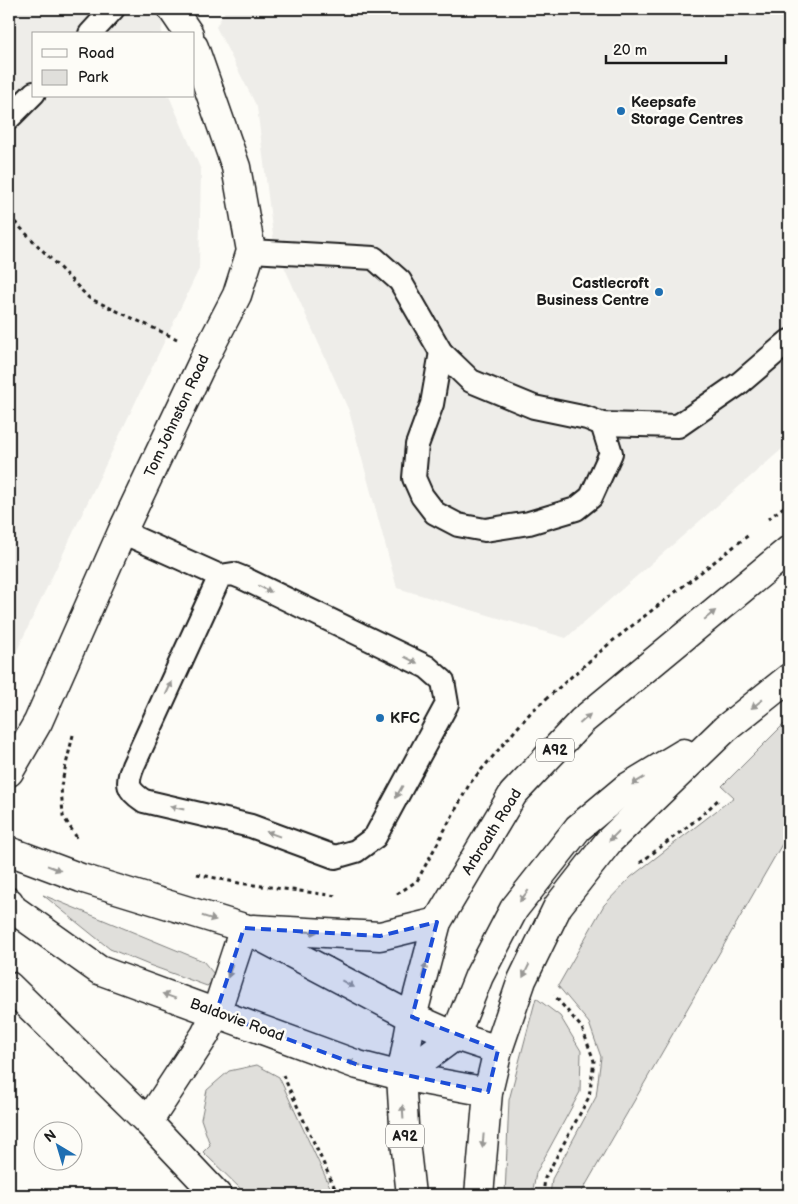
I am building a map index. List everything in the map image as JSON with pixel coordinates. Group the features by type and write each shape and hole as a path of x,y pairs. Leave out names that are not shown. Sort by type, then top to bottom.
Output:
{"main road":[{"path":"172,9 188,32"},
{"name":"Tom Johnston Road","path":"9,772 38,722 122,532 207,353 237,295 251,251 236,167 195,50"},
{"name":"Arbroath Road","path":"411,1195 401,1076 412,1017 437,922 513,794 582,721 789,550"},
{"path":"479,1195 488,1092 498,1050 522,980 558,906 609,841 725,729 789,678"},
{"path":"401,1076 456,1036 479,976 514,909 578,828 626,788 725,729"},
{"path":"9,851 81,878 244,928 412,1017 456,1036 498,1050"},
{"name":"Baldovie Road","path":"9,902 13,909 98,970 358,1065 401,1076 488,1092"},
{"path":"244,928 380,936 437,922"},
{"path":"148,1122 205,1035 216,1013 244,928"},
{"path":"9,986 148,1122 217,1195"}],"lane":[{"path":"92,32 113,9"},
{"path":"9,118 32,95"},
{"path":"251,251 374,258 400,281 441,352 471,381 534,407 587,418 602,424 678,426 740,383 789,341"},
{"path":"441,352 432,404 417,445 414,478 422,496 435,513 458,525 485,530 529,523 576,509 590,496 611,453 602,424"},
{"path":"122,532 220,576 233,574 243,578 427,667 443,680 447,704 375,837 356,851 335,857 251,826 144,801 132,792 128,782 133,766 220,576"}],"path":[{"path":"9,216 89,298 207,353"},
{"path":"635,867 702,816 720,798"},
{"path":"543,1195 545,1178 589,1097 594,1061 582,1028 550,991"},
{"path":"282,1073 338,1195"}],"highlighted area":[{"path":"437,922 412,1017 498,1050 488,1092 358,1065 216,1013 244,928 380,936"}],"shaded area":[{"path":"9,9 165,9 161,32 32,32 32,98 170,98 201,170 199,269 9,667"},
{"path":"226,9 789,9 789,443 566,638 397,588 349,411 274,244 257,107 216,27"}],"green space":[{"path":"789,719 789,832 580,1195 550,1195 552,1179 596,1097 601,1057 589,1023 558,986 604,905 631,877 734,797 722,786"},
{"path":"43,895 203,961 214,974 212,982 207,986 110,949"},
{"path":"536,998 560,1016 581,1051 580,1092 536,1173 532,1195 505,1195 509,1100"},
{"path":"257,1065 279,1077 332,1191 328,1195 247,1195 203,1152 210,1145 201,1119 207,1090 229,1071"}],"place":[{"name":"Keepsafe Storage Centres","path":"621,111"},
{"name":"Castlecroft Business Centre","path":"659,292"},
{"name":"KFC","path":"380,718"}]}
